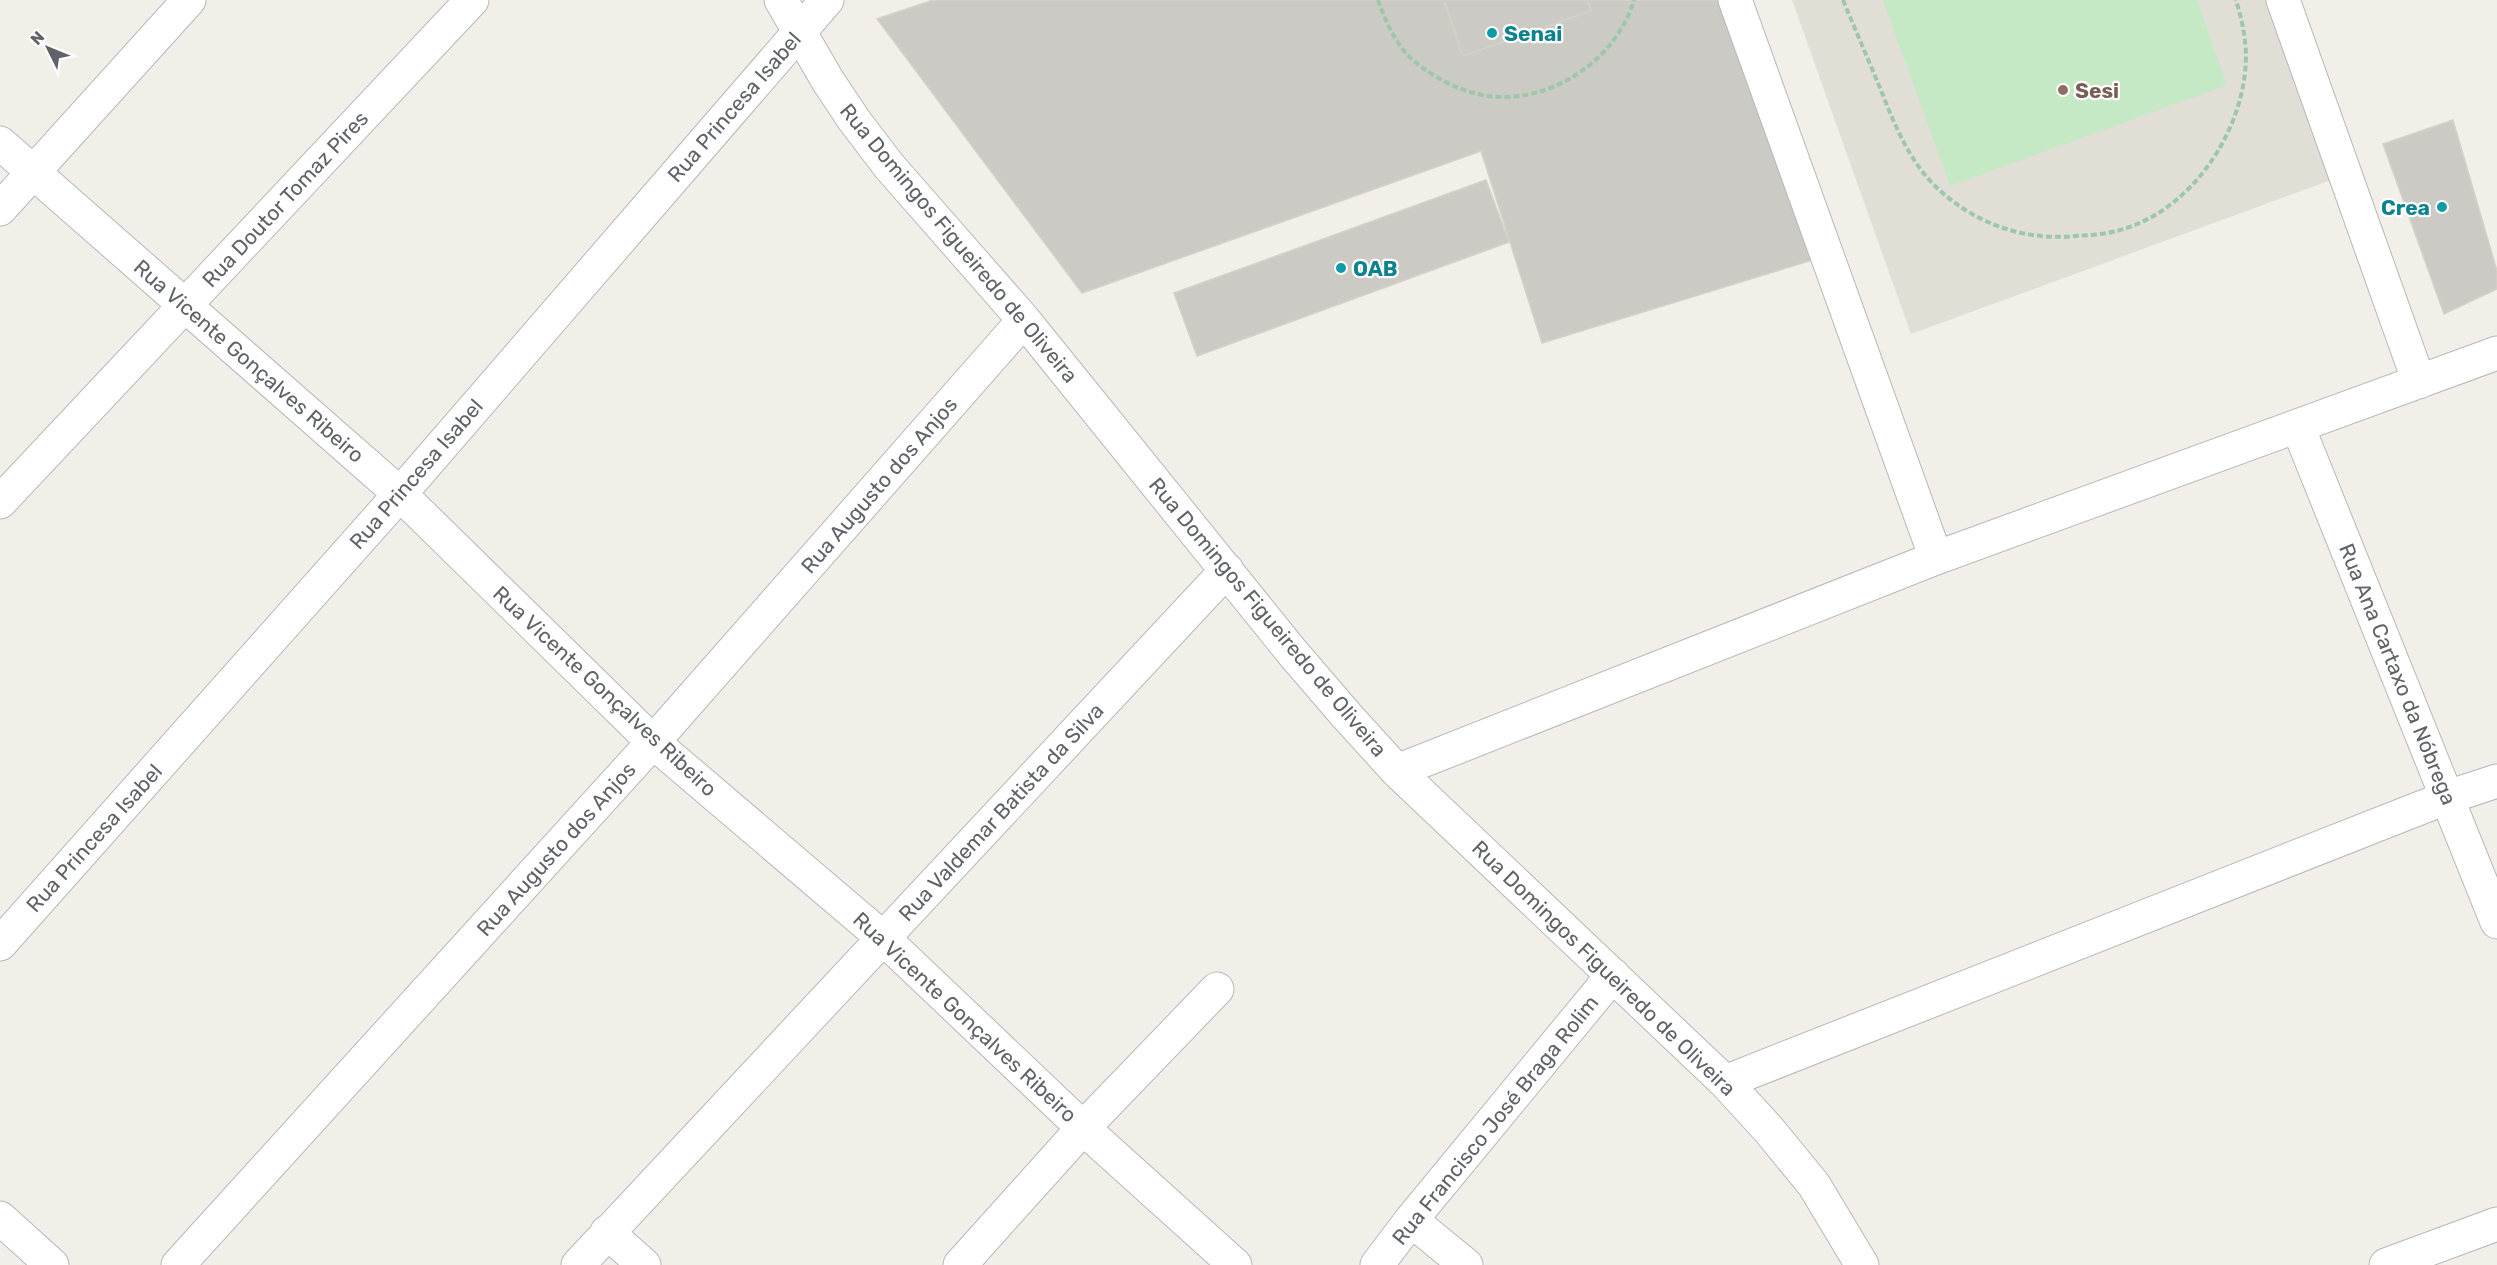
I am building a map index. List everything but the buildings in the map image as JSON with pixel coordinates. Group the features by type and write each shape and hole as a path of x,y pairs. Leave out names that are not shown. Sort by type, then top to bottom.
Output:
{"street":[{"path":"0,209 189,0"},
{"name":"Rua Doutor Tomaz Pires","path":"0,502 472,0"},
{"name":"Rua Domingos Figueiredo de Oliveira","path":"781,0 828,81 868,138 1024,320 1299,660 1397,771 1725,1082 1769,1130 1814,1185 1862,1265"},
{"name":"Rua Princesa Isabel","path":"0,944 400,494 827,0"},
{"path":"1735,0 1936,558"},
{"path":"2283,0 2419,382"},
{"name":"Rua Vicente Gonçalves Ribeiro","path":"0,143 400,494 652,742 883,938 1083,1128 1235,1265"},
{"name":"Rua Augusto dos Anjos","path":"178,1265 652,742 1024,320"},
{"path":"1397,771 1936,558 2497,353"},
{"name":"Rua Ana Cartaxo da Nóbrega","path":"2298,427 2497,922"},
{"name":"Rua Valdemar Batista da Silva","path":"578,1265 1227,570"},
{"path":"1725,1082 2448,797 2497,781"},
{"name":"Rua Francisco José Braga Rolim","path":"1377,1265 1411,1220 1613,975"},
{"path":"960,1265 1083,1128 1217,989"},
{"path":"0,1218 52,1265"},
{"path":"1411,1220 1466,1265"},
{"path":"2386,1265 2497,1224"},
{"path":"607,1232 644,1265"}],"path":[{"path":"1378,0 1389,29 1417,64 1455,87 1498,97 1542,92 1582,73 1614,42 1634,0"},
{"path":"1843,0 1900,135 1914,161 1935,186 1960,207 1997,227 2051,238 2111,233 2130,227 2161,210 2185,192 2212,162 2230,130 2241,100 2246,70 2245,43 2236,0"}],"shaded area":[{"name":"Sesi","path":"1792,0 2269,0 2334,179 1911,334"}],"green space":[{"path":"1883,0 2197,0 2227,85 1950,186"}],"place":[{"name":"Senai","path":"1492,33"},
{"name":"Sesi","path":"2063,90"},
{"name":"Crea","path":"2442,207"},
{"name":"OAB","path":"1341,268"}]}
